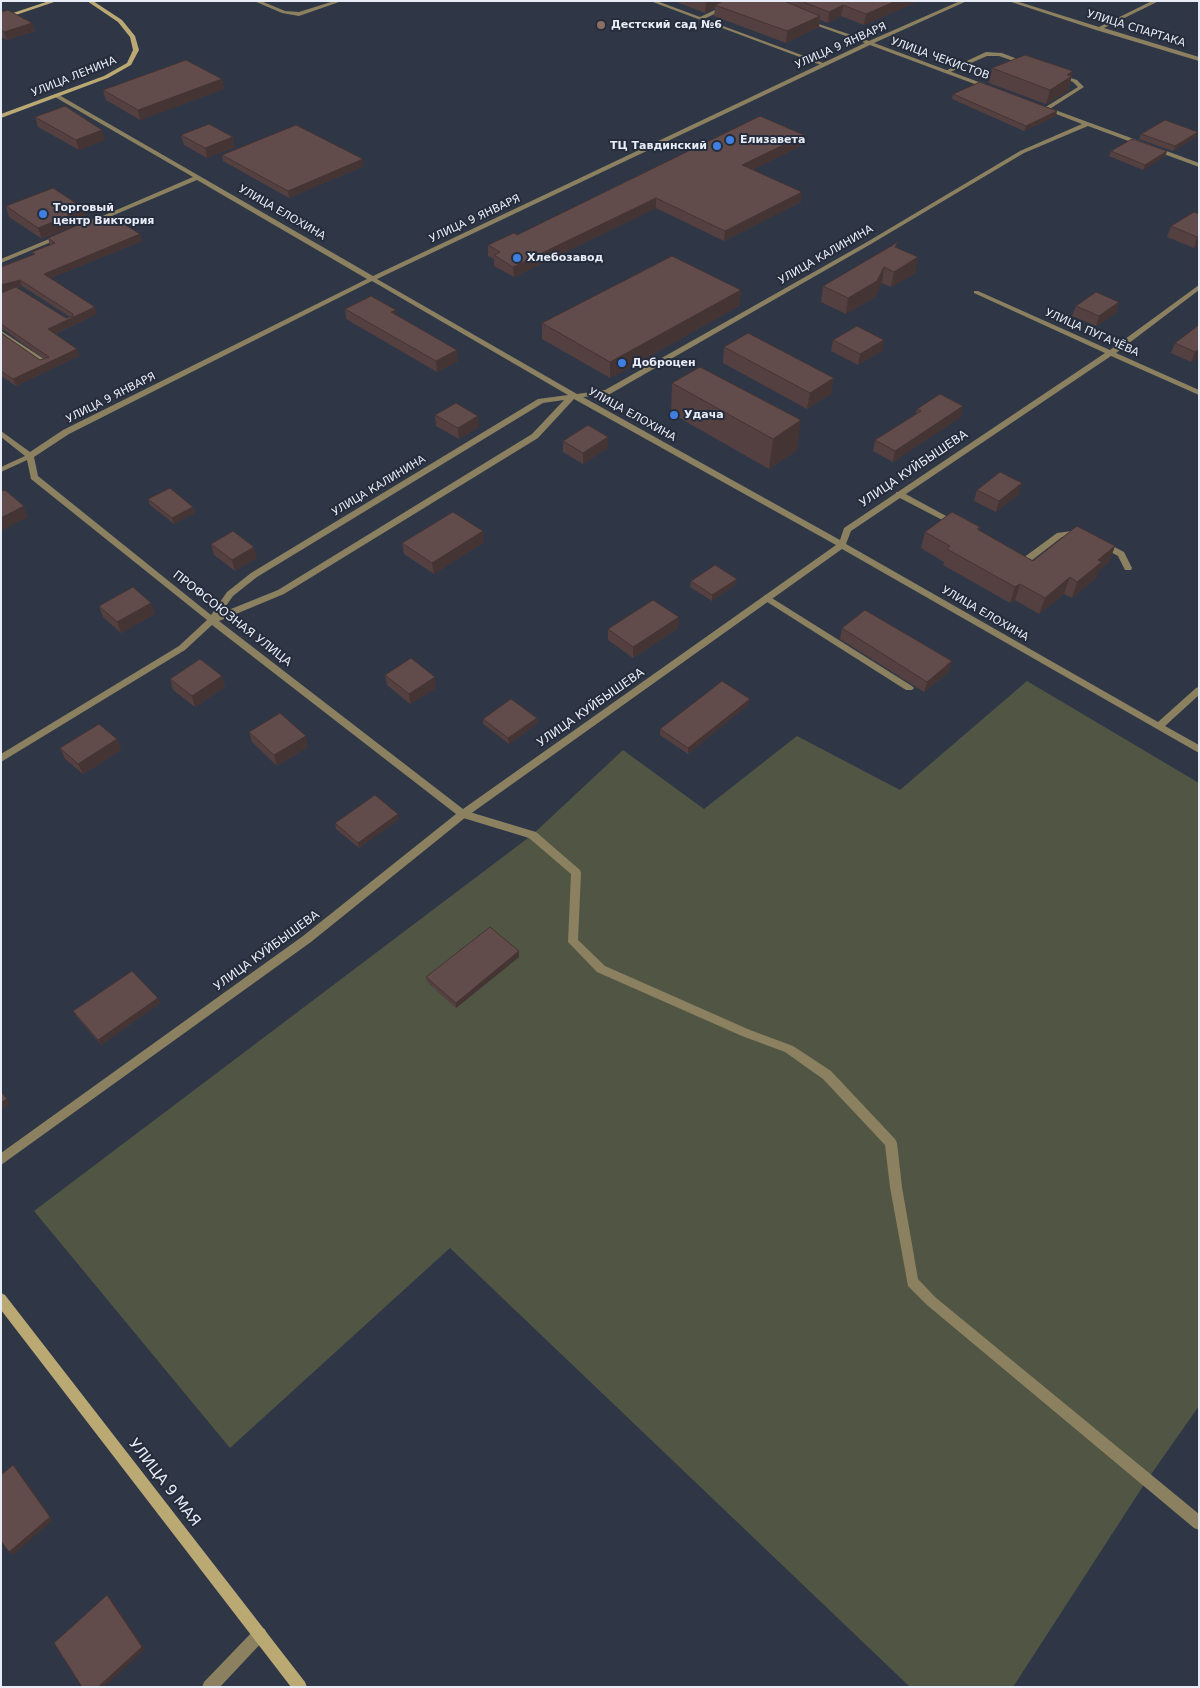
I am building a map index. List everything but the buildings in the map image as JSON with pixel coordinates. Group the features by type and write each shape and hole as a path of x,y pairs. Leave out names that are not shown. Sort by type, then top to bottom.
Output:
{"street":[{"path":"1,19 55,1"},
{"name":"УЛИЦА ЛЕНИНА","path":"1,116 106,77 128,64 136,50 133,37 120,22 89,1"},
{"path":"256,1 284,12 299,14 340,1"},
{"path":"652,1 823,64"},
{"path":"699,19 739,1"},
{"name":"УЛИЦА 9 ЯНВАРЯ","path":"1,470 30,456 66,432 374,278 823,64 965,1"},
{"name":"УЛИЦА СПАРТАКА","path":"1010,1 1199,59"},
{"path":"1098,28 1157,1"},
{"name":"УЛИЦА ЧЕКИСТОВ","path":"805,19 1001,92"},
{"path":"946,72 986,54 1000,54 1037,67"},
{"path":"1046,108 1081,87 1075,81 1056,74"},
{"name":"УЛИЦА ЕЛОХИНА","path":"57,96 374,278 573,396 842,545 1199,750"},
{"path":"1037,105 1199,165"},
{"name":"УЛИЦА КАЛИНИНА","path":"1,759 182,648 212,620 230,594 254,575 540,401 607,392 869,244 1022,152 1087,124"},
{"path":"82,227 198,177"},
{"path":"1,261 73,231"},
{"name":"УЛИЦА КУЙБЫШЕВА","path":"1,1160 307,939 463,814 842,545 847,530 1109,354 1199,287"},
{"name":"УЛИЦА ПУГАЧЁВА","path":"976,292 1109,354 1199,393"},
{"path":"1,333 46,363"},
{"name":"УЛИЦА КАЛИНИНА","path":"212,620 281,592 518,446 534,436 573,396"},
{"path":"1,433 30,456"},
{"name":"ПРОФСОЮЗНАЯ УЛИЦА","path":"30,456 34,477 212,620 463,814"},
{"path":"899,494 965,529"},
{"path":"1007,553 1024,562 1060,535 1081,533 1121,554 1128,568"},
{"path":"767,598 909,688"},
{"path":"1158,727 1199,690"},
{"path":"463,814 532,835 576,873 572,942 601,969 746,1033 788,1049 827,1075 891,1143 912,1282 930,1301 1199,1523"},
{"name":"УЛИЦА 9 МАЯ","path":"1,1298 300,1687"},
{"path":"209,1687 260,1634"}],"green space":[{"path":"1027,681 1199,783 1199,1406 1147,1480 1013,1687 910,1687 450,1248 230,1448 34,1211 532,835 623,750 704,809 797,736 900,790"}],"place":[{"name":"Дестский сад №6","path":"601,25"},
{"name":"Елизавета","path":"730,140"},
{"name":"ТЦ Тавдинский","path":"717,146"},
{"name":"Торговый центр Виктория","path":"43,214"},
{"name":"Хлебозавод","path":"517,258"},
{"name":"Доброцен","path":"622,363"},
{"name":"Удача","path":"674,415"}]}
